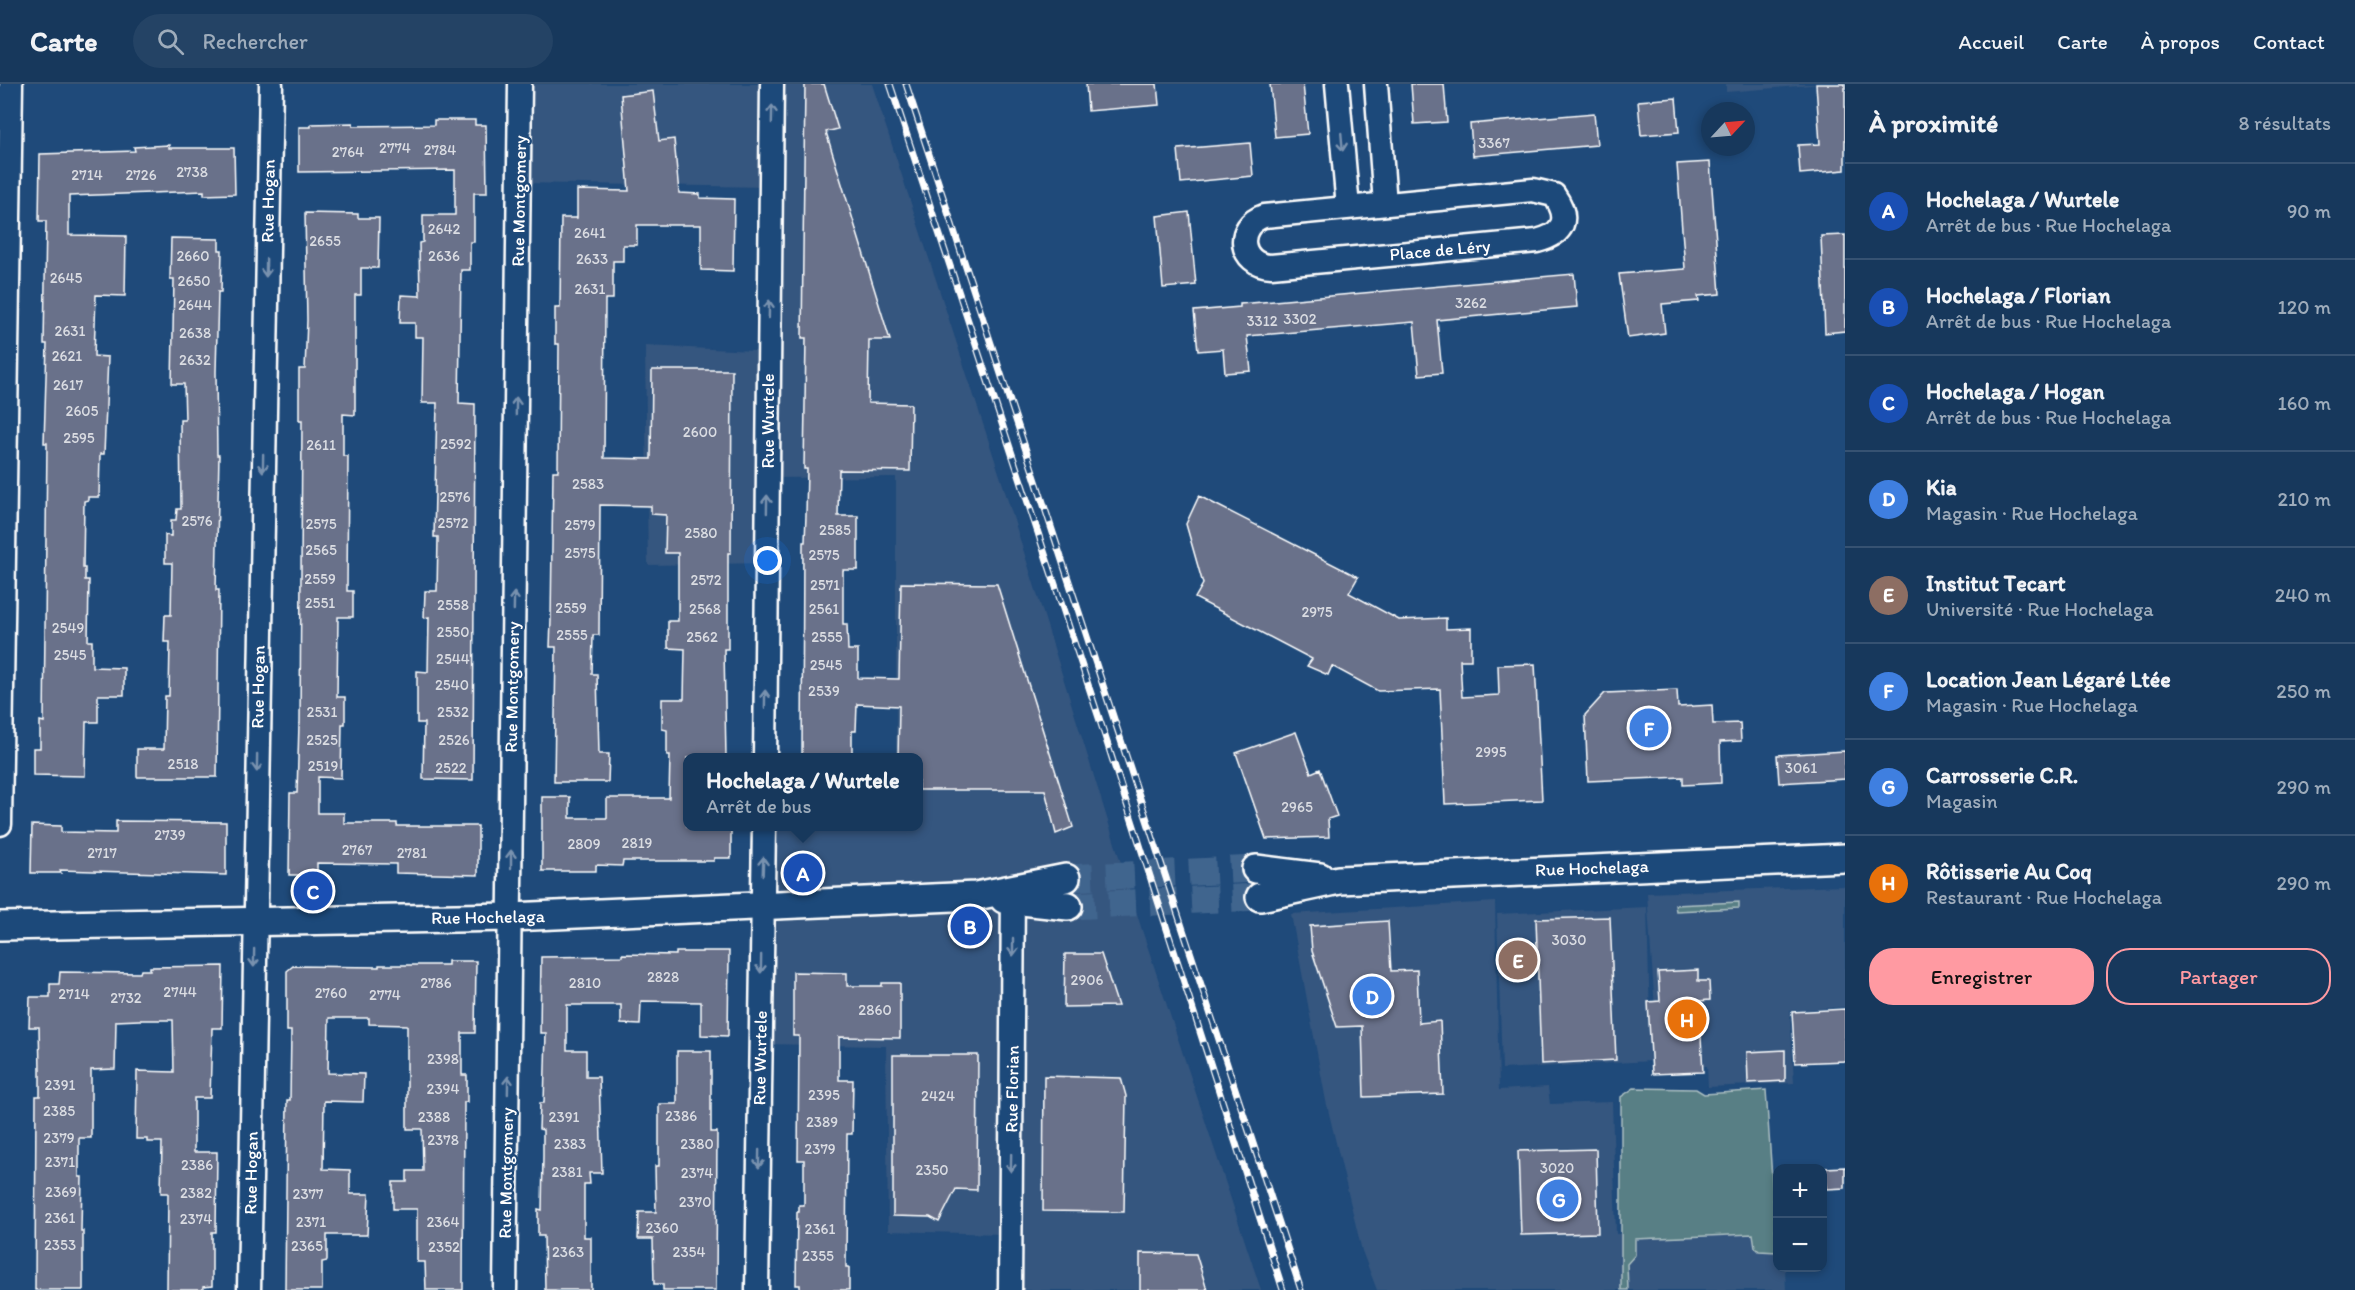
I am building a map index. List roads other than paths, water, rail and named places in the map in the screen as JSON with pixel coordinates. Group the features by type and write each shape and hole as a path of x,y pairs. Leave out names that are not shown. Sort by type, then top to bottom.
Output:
{"street":[{"path":"0,824 11,84"},
{"name":"Rue Hogan","path":"249,1290 271,84"},
{"name":"Rue Montgomery","path":"505,1290 520,84"},
{"name":"Rue Wurtele","path":"765,753 772,84"},
{"path":"1337,84 1348,208"},
{"path":"1376,84 1385,204"},
{"name":"Place de Léry","path":"1533,190 1544,191 1554,195 1560,203 1563,223 1558,232 1537,241 1341,260 1261,266 1252,261 1247,253 1245,233 1249,224 1264,216 1385,204 1533,190"},
{"name":"Rue Wurtele","path":"757,1290 764,831"},
{"name":"Rue Hochelaga","path":"1260,897 1339,880 1845,858"},
{"name":"Rue Hochelaga","path":"1256,869 1339,880"},
{"name":"Rue Hochelaga","path":"0,926 510,917 762,906 1013,894 1066,878"},
{"name":"Rue Hochelaga","path":"1013,894 1068,906"},
{"name":"Rue Florian","path":"1010,1290 1013,894"}],"tunnel":[{"path":"1066,878 1256,869"},
{"path":"1068,906 1260,897"}],"railway":[{"path":"890,84 1103,730 1283,1290"},
{"path":"906,84 1301,1290"}],"place":[{"name":"Location Jean Légaré Ltée","path":"1649,728"},
{"name":"Hochelaga / Wurtele","path":"803,873"},
{"name":"Hochelaga / Hogan","path":"313,891"},
{"name":"Hochelaga / Florian","path":"970,926"},
{"name":"Institut Tecart","path":"1518,960"},
{"name":"Kia","path":"1372,996"},
{"name":"Rôtisserie Au Coq","path":"1687,1019"},
{"name":"Carrosserie C.R.","path":"1559,1199"}]}
